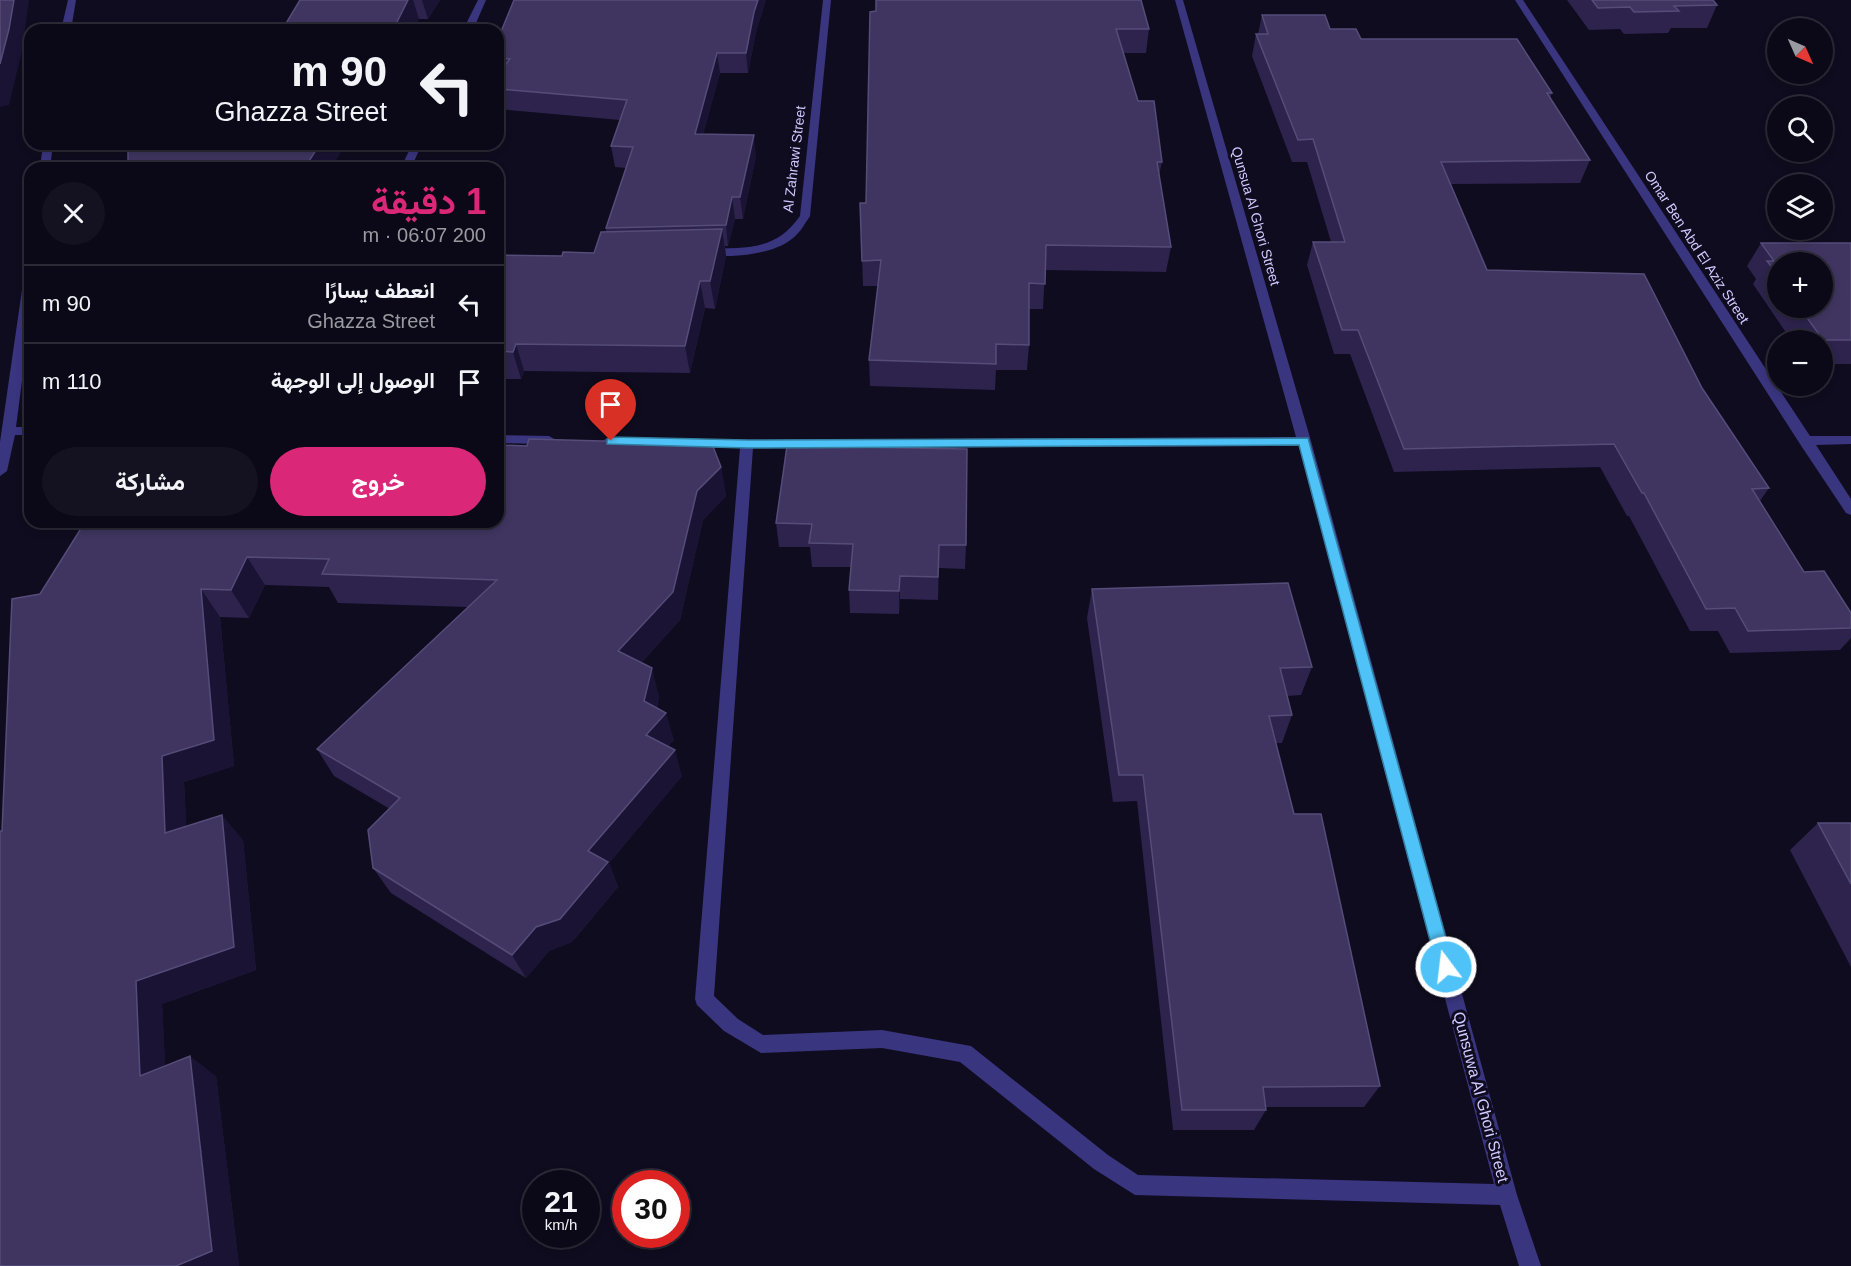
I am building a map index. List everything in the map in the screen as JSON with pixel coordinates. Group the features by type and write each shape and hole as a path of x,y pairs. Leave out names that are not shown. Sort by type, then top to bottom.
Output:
{"street":[{"path":"67,24 72,0"},
{"path":"471,24 482,0"},
{"name":"Al Zahrawi Street","path":"695,252 764,250 784,242 797,231 805,216 828,0"},
{"name":"Qunsua Al Ghori Street","path":"1179,0 1304,441"},
{"name":"Omar Ben Abd El Aziz Street","path":"1519,0 1851,510"},
{"path":"0,471 9,431 24,320"},
{"path":"9,431 24,431"},
{"path":"504,440 557,440"},
{"path":"1805,441 1851,440"},
{"path":"593,441 747,444 1304,441"},
{"name":"Qunsuwa Al Ghori Street","path":"1304,441 1507,1195 1530,1266"},
{"path":"747,444 704,999 731,1025 761,1044 882,1039 964,1053 1101,1162 1135,1185 1507,1195"}],"building":[{"path":"0,0 14,0 0,64"},
{"path":"300,0 408,0 396,24 286,24"},
{"path":"514,0 758,0 746,53 717,53 695,134 754,135 740,197 732,197 726,225 606,228 633,147 611,146 627,100 504,90 504,66 510,59 504,58 504,24"},
{"path":"876,0 1141,0 1149,29 1116,29 1138,101 1154,101 1162,162 1157,162 1171,247 1046,245 1045,284 1029,283 1029,345 996,344 996,364 869,360 881,260 862,261 860,203 866,203 870,12 876,11"},
{"path":"1592,0 1713,0 1717,5 1674,6 1679,11 1634,12 1630,7 1598,8"},
{"path":"1262,15 1325,15 1330,29 1356,29 1361,39 1517,39 1552,93 1547,93 1590,160 1441,162 1487,270 1644,274 1702,388 1769,488 1752,489 1804,572 1824,571 1851,613 1851,628 1748,631 1735,608 1706,609 1644,493 1614,444 1404,449 1358,330 1342,330 1313,242 1345,242 1313,139 1298,140 1256,34 1268,34"},
{"path":"128,150 316,150 308,162 128,162"},
{"path":"722,229 710,281 700,281 685,346 516,344 513,352 504,351 504,255 562,256 563,252 594,253 601,232"},
{"path":"1761,243 1851,243 1851,340 1833,340 1833,330 1816,330 1807,318 1833,318 1833,252 1768,252"},
{"path":"529,439 712,444 721,467 697,491 673,592 618,651 652,668 644,701 666,713 646,735 675,750 588,851 608,862 560,919 536,927 512,955 373,868 368,830 400,798 317,749 497,580 322,574 329,559 247,557 231,590 201,589 214,740 162,756 165,833 222,815 234,947 136,981 140,1076 190,1056 212,1251 176,1266 0,1266 0,831 2,831 12,599 40,594 81,528 504,528 504,445 527,446"},
{"path":"787,446 967,449 966,545 939,545 938,577 900,576 899,591 849,590 853,544 809,543 812,524 776,523"},
{"path":"1288,583 1312,667 1280,668 1292,715 1269,716 1294,814 1321,814 1380,1086 1263,1087 1266,1110 1182,1110 1143,775 1119,775 1092,589"},
{"path":"1818,823 1851,823 1851,884"}],"route":[{"path":"611,441 747,444 1304,441 1446,967"}]}
